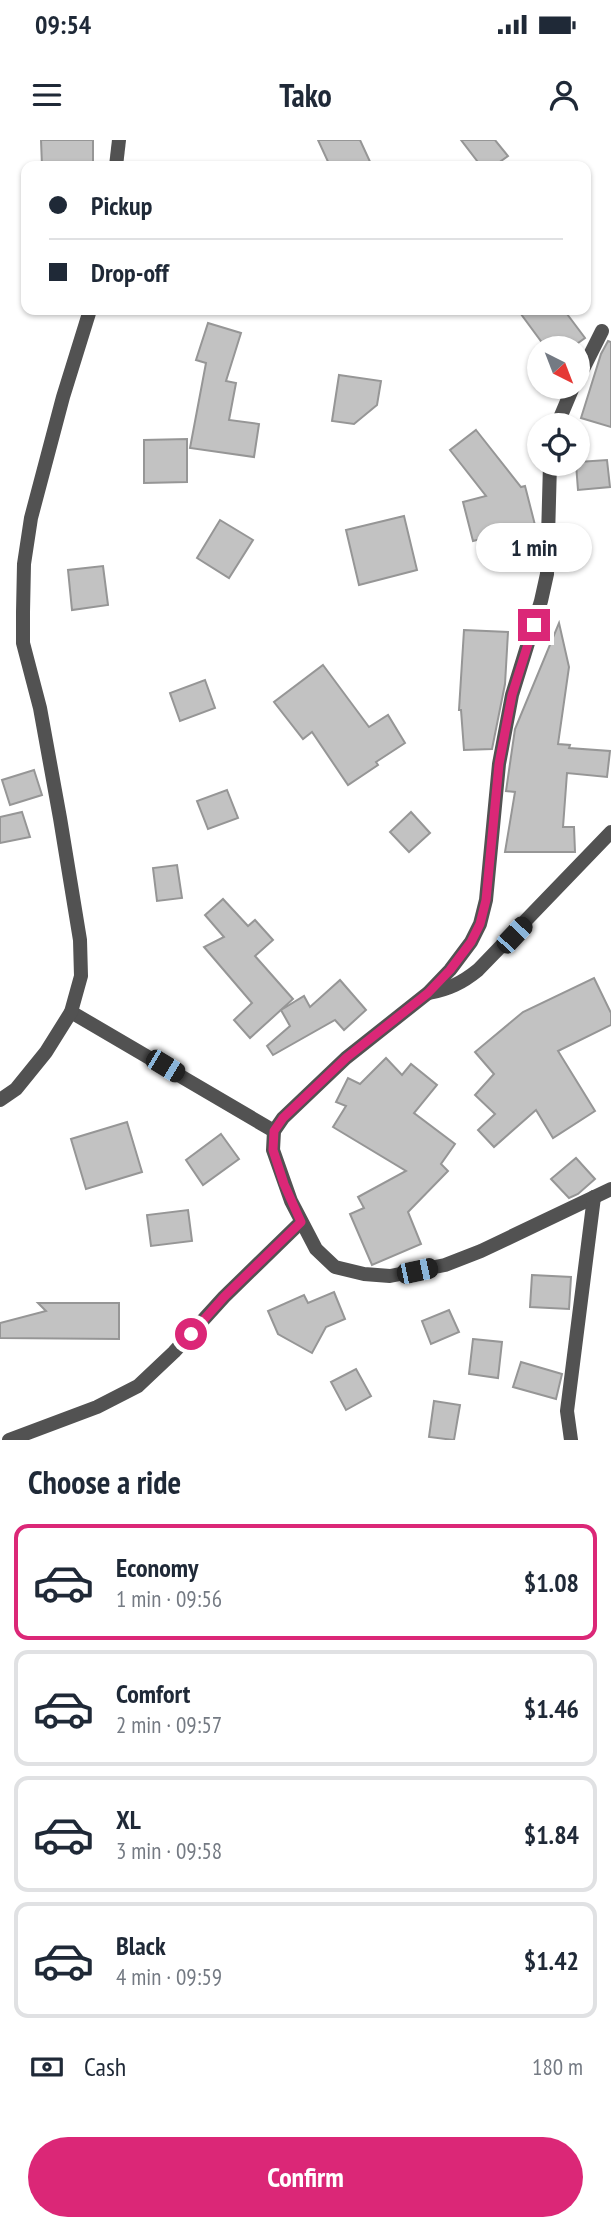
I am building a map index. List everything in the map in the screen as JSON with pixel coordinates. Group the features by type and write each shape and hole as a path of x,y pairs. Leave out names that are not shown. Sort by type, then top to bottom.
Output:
{"street":[{"path":"117,161 119,140"},
{"path":"0,1100 16,1089 46,1052 71,1012 81,976 80,940 40,708 23,643 24,564 32,518 63,397 88,315"},
{"path":"590,355 602,331"},
{"path":"550,476 547,574 512,695 499,764 486,900 480,924 471,942 450,970 428,993 346,1058 283,1118 274,1131 273,1150 284,1184 316,1249 335,1267 364,1274 390,1276 446,1265 611,1189"},
{"path":"428,993 446,990 478,970 611,832"},
{"path":"71,1012 274,1131"},
{"path":"571,1440 567,1411 594,1197"},
{"path":"9,1440 97,1407 138,1386 301,1222"}],"building":[{"path":"41,140 93,140 93,161 42,161"},
{"path":"318,140 360,140 370,161 328,161"},
{"path":"461,140 495,140 508,156 501,161 477,161"},
{"path":"522,315 568,315 584,336 537,336"},
{"path":"208,323 241,333 226,381 236,383 229,420 259,424 254,457 190,448 206,363 196,360"},
{"path":"608,341 611,342 611,427 590,421 590,413 583,413 587,399 590,399 590,389"},
{"path":"339,375 381,381 377,405 354,424 332,421"},
{"path":"476,430 521,487 525,486 535,525 473,541 463,502 486,496 450,450"},
{"path":"187,439 187,482 144,483 144,440"},
{"path":"607,460 610,487 578,490 577,476 590,476 590,461"},
{"path":"404,516 417,570 359,585 346,530"},
{"path":"220,520 253,540 229,578 197,558"},
{"path":"103,566 108,605 72,610 68,570"},
{"path":"559,623 569,667 558,744 570,745 569,748 610,751 607,777 567,773 563,827 574,827 575,852 505,852 515,792 506,791 515,729"},
{"path":"464,630 508,632 505,684 492,749 464,750 459,710"},
{"path":"323,665 369,727 388,715 405,743 348,785 312,732 303,739 274,702"},
{"path":"205,680 215,708 180,721 170,693"},
{"path":"34,770 42,795 10,805 2,780"},
{"path":"227,790 238,818 208,829 197,801"},
{"path":"22,812 30,837 0,843 0,817"},
{"path":"411,812 430,833 409,852 390,832"},
{"path":"177,865 182,898 157,901 153,868"},
{"path":"223,899 248,926 255,920 273,940 255,956 293,999 250,1038 234,1020 252,1003 204,947 224,937 205,915"},
{"path":"594,978 611,1013 611,1025 558,1051 595,1111 553,1138 536,1110 494,1147 478,1130 495,1114 475,1095 494,1074 475,1052 523,1012"},
{"path":"340,980 366,1010 344,1030 335,1020 273,1055 267,1046 290,1026 281,1010 304,996 310,1007"},
{"path":"386,1058 402,1075 411,1064 437,1085 414,1113 455,1144 441,1164 448,1171 408,1212 421,1244 372,1265 350,1214 364,1208 358,1197 406,1171 333,1127 346,1106 336,1102 348,1078 360,1084"},
{"path":"127,1122 142,1172 86,1189 71,1139"},
{"path":"221,1134 239,1159 203,1185 186,1160"},
{"path":"576,1158 595,1179 569,1198 551,1179"},
{"path":"188,1210 192,1241 151,1246 147,1215"},
{"path":"532,1275 571,1277 569,1309 530,1307"},
{"path":"334,1292 345,1319 326,1327 312,1353 278,1334 268,1311 304,1295 308,1303"},
{"path":"38,1303 119,1303 119,1339 0,1338 0,1323 46,1311"},
{"path":"449,1310 459,1332 431,1344 422,1321"},
{"path":"473,1339 502,1342 498,1378 469,1374"},
{"path":"521,1362 562,1374 556,1399 513,1387"},
{"path":"356,1369 371,1396 346,1410 331,1382"},
{"path":"434,1401 460,1405 454,1440 429,1437"}],"route":[{"path":"191,1334 224,1297 301,1222 273,1150 274,1131 283,1118 346,1058 428,993 450,970 471,942 480,924 486,900 499,764 512,695 534,625"}]}
